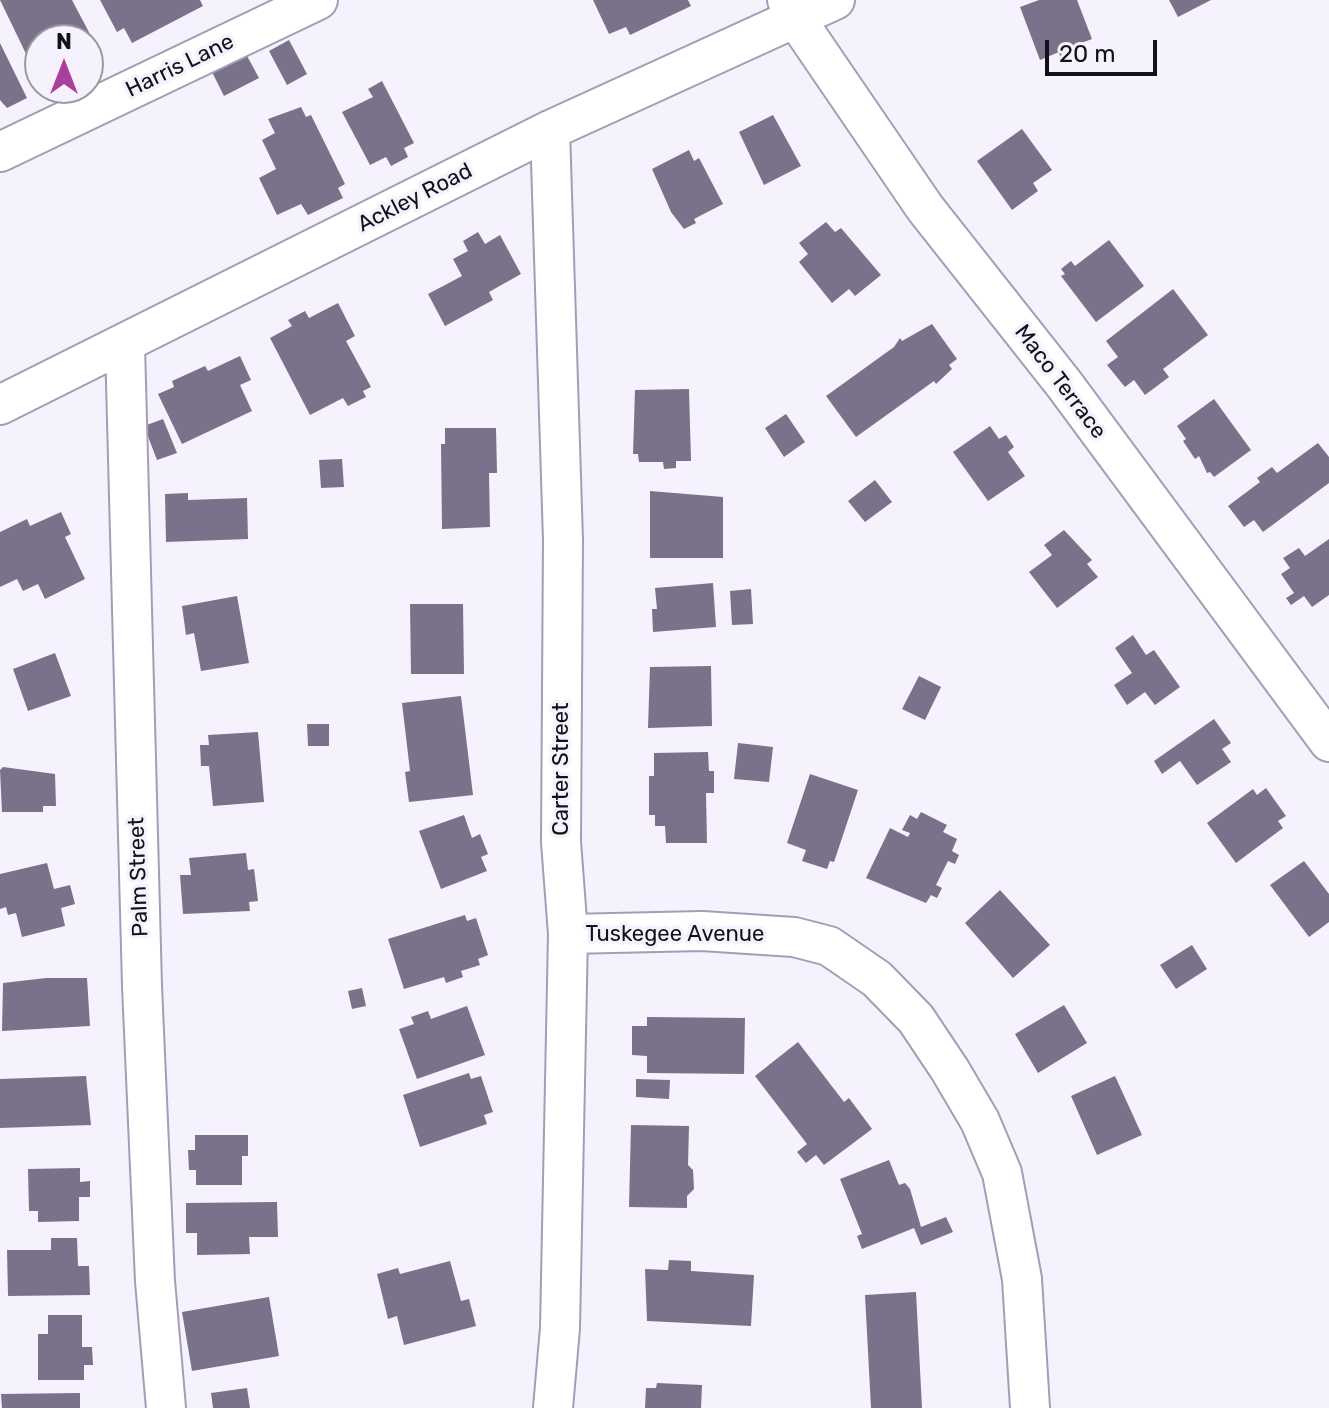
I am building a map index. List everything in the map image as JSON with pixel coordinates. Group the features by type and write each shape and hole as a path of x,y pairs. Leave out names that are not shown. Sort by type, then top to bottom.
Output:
{"street":[{"name":"Harris Lane","path":"0,152 318,0"},
{"name":"Ackley Road","path":"0,405 792,9 835,0"},
{"name":"Maco Terrace","path":"792,9 925,208 1064,384 1329,742"},
{"name":"Carter Street","path":"550,130 563,540 561,842 568,934 560,1328 553,1408"},
{"name":"Palm Street","path":"125,345 142,986 155,1281 166,1408"},
{"name":"Tuskegee Avenue","path":"568,934 702,931 794,937 829,946 877,979 916,1019 980,1121 1002,1173 1022,1279 1030,1408"}],"building":[{"path":"0,0 72,0 85,24 24,24 24,50"},
{"path":"100,0 200,0 203,6 132,43 124,28 117,32"},
{"path":"593,0 688,0 691,6 630,35 626,27 609,34"},
{"path":"1039,0 1077,0 1092,39 1076,45 1079,53 1061,60 1059,52 1040,60 1020,7"},
{"path":"1169,0 1211,0 1178,17"},
{"path":"289,40 307,74 287,85 269,51"},
{"path":"0,43 24,92 24,100 7,108 0,100"},
{"path":"246,54 259,78 224,96 212,72"},
{"path":"382,81 414,143 404,148 408,157 391,166 386,157 370,165 342,112 373,97 368,89"},
{"path":"301,107 306,117 311,115 345,184 338,188 343,198 308,215 301,204 277,215 259,178 276,169 262,140 275,133 268,119"},
{"path":"773,115 801,166 764,185 739,132"},
{"path":"1022,129 1052,170 1033,183 1038,191 1012,210 977,161"},
{"path":"689,150 694,161 699,158 723,204 694,219 696,223 684,229 671,212 652,169"},
{"path":"826,222 835,232 841,228 881,275 855,296 849,289 832,303 799,262 808,254 799,243"},
{"path":"478,232 485,244 500,235 521,274 489,292 493,300 445,326 428,294 462,276 453,259 468,251 463,241"},
{"path":"1109,240 1144,286 1096,322 1061,276 1065,274 1061,269 1071,261 1075,266"},
{"path":"1173,289 1208,335 1163,369 1169,377 1145,395 1134,380 1125,387 1107,365 1118,357 1106,341"},
{"path":"338,303 355,336 346,341 371,387 363,391 366,397 348,406 343,398 310,415 270,338 292,326 288,320 305,311 309,318"},
{"path":"932,324 957,359 949,365 952,369 936,384 934,381 856,437 826,396 894,347 900,338 902,341"},
{"path":"240,356 251,380 240,385 252,411 182,444 158,394 174,387 172,381 205,366 208,371"},
{"path":"689,389 691,461 676,461 676,468 664,469 663,462 639,462 638,454 633,454 635,390"},
{"path":"1214,399 1251,450 1214,477 1207,473 1199,456 1195,459 1177,426"},
{"path":"786,414 805,442 784,457 765,428"},
{"path":"163,419 177,453 157,460 144,426"},
{"path":"990,426 999,439 1006,435 1014,447 1008,452 1025,476 988,501 953,452"},
{"path":"445,428 496,428 497,473 489,473 490,527 442,529 441,444 445,444"},
{"path":"1318,443 1329,457 1329,483 1263,532 1254,520 1244,527 1228,506 1260,482 1257,478 1272,467 1277,473"},
{"path":"342,459 344,487 321,488 319,460"},
{"path":"875,480 892,502 865,522 848,501"},
{"path":"650,491 723,497 723,558 650,558"},
{"path":"188,493 188,500 247,498 248,539 166,542 165,494"},
{"path":"61,512 71,534 65,537 85,579 45,599 38,584 23,591 17,579 0,587 0,532 27,519 30,526"},
{"path":"1064,530 1092,560 1087,564 1098,577 1057,608 1029,572 1052,555 1044,545"},
{"path":"1329,539 1329,595 1312,607 1304,596 1291,605 1286,598 1294,593 1281,574 1290,568 1283,558 1299,548 1305,556"},
{"path":"713,583 716,627 653,632 652,609 657,609 655,588"},
{"path":"751,589 753,624 732,625 730,591"},
{"path":"237,596 249,663 201,671 194,633 186,635 182,606"},
{"path":"410,604 463,604 464,674 411,674"},
{"path":"1133,635 1146,655 1154,650 1180,687 1155,705 1145,692 1127,705 1114,685 1132,673 1115,648"},
{"path":"55,653 71,696 28,711 13,669"},
{"path":"711,666 712,726 648,728 650,667"},
{"path":"919,676 941,687 925,720 902,709"},
{"path":"461,696 473,795 409,802 405,772 410,771 402,703"},
{"path":"1214,719 1231,743 1222,749 1231,762 1197,785 1180,761 1162,774 1154,761"},
{"path":"307,724 329,724 329,746 308,746"},
{"path":"258,732 264,802 213,806 209,766 201,766 200,745 209,745 208,735"},
{"path":"738,743 773,747 769,782 734,779"},
{"path":"708,752 709,771 714,771 714,793 706,793 707,843 666,843 665,826 655,826 655,815 649,815 649,776 654,776 654,753"},
{"path":"3,767 55,774 56,806 43,806 43,812 2,812 0,770"},
{"path":"810,774 858,790 834,862 830,861 827,869 802,861 806,850 787,843"},
{"path":"1266,788 1286,816 1278,821 1283,828 1236,863 1207,823 1253,789 1257,795"},
{"path":"921,812 947,825 943,832 957,839 952,851 959,855 955,864 948,861 936,885 942,888 937,898 931,895 926,903 866,878 890,828 908,837 910,833 902,830 910,815 917,819"},
{"path":"464,815 472,838 480,834 488,854 481,857 487,871 441,889 419,831"},
{"path":"246,853 248,870 254,869 258,901 249,902 250,911 183,914 180,875 191,875 189,858"},
{"path":"1304,861 1329,894 1329,922 1309,937 1270,885"},
{"path":"47,863 54,889 70,885 75,904 61,908 65,926 22,937 16,913 8,915 6,907 0,909 0,874"},
{"path":"1000,890 1050,945 1013,978 965,923"},
{"path":"465,915 467,921 476,918 488,955 478,959 480,965 461,971 463,977 446,983 444,977 404,989 388,939"},
{"path":"1192,945 1207,969 1176,989 1160,965"},
{"path":"46,978 87,978 90,1026 2,1031 3,983"},
{"path":"362,988 366,1006 352,1009 348,991"},
{"path":"1064,1005 1087,1043 1038,1073 1015,1034"},
{"path":"467,1006 485,1055 417,1079 399,1029 414,1024 411,1017 428,1011 431,1019"},
{"path":"647,1017 745,1018 744,1074 647,1073 647,1056 632,1055 632,1026 647,1026"},
{"path":"798,1042 844,1102 849,1098 872,1129 824,1165 816,1155 806,1163 797,1152 807,1144 755,1076"},
{"path":"469,1073 471,1079 481,1076 493,1112 484,1115 487,1124 420,1147 403,1095"},
{"path":"86,1076 91,1125 0,1128 0,1079"},
{"path":"1115,1076 1142,1135 1097,1155 1071,1096"},
{"path":"636,1079 670,1080 669,1099 636,1097"},
{"path":"631,1125 689,1126 688,1165 693,1170 694,1189 687,1196 687,1208 629,1207"},
{"path":"195,1135 248,1135 248,1156 242,1156 242,1185 196,1185 196,1170 189,1170 188,1150 195,1150"},
{"path":"889,1160 899,1185 905,1183 910,1189 921,1227 946,1217 953,1232 921,1245 914,1228 862,1249 857,1236 862,1234 840,1179"},
{"path":"80,1168 80,1182 90,1181 90,1197 79,1197 79,1221 38,1222 38,1211 29,1211 28,1169"},
{"path":"277,1202 278,1237 249,1237 250,1254 197,1255 197,1233 186,1233 186,1203"},
{"path":"51,1238 77,1238 78,1266 89,1266 90,1295 8,1296 7,1250 51,1250"},
{"path":"669,1260 691,1261 691,1271 754,1275 751,1326 647,1321 645,1269 668,1270"},
{"path":"450,1261 461,1301 469,1299 476,1326 404,1345 397,1316 388,1319 377,1274 398,1268 400,1274"},
{"path":"916,1292 922,1408 871,1408 865,1295"},
{"path":"269,1297 279,1356 192,1371 182,1312"},
{"path":"48,1315 82,1315 82,1347 92,1347 93,1365 84,1365 84,1380 38,1380 38,1334 48,1334"},
{"path":"657,1383 702,1385 701,1408 645,1408 646,1388 656,1388"},
{"path":"247,1388 250,1408 213,1408 211,1393"},
{"path":"80,1393 80,1408 2,1408 1,1394"}]}
